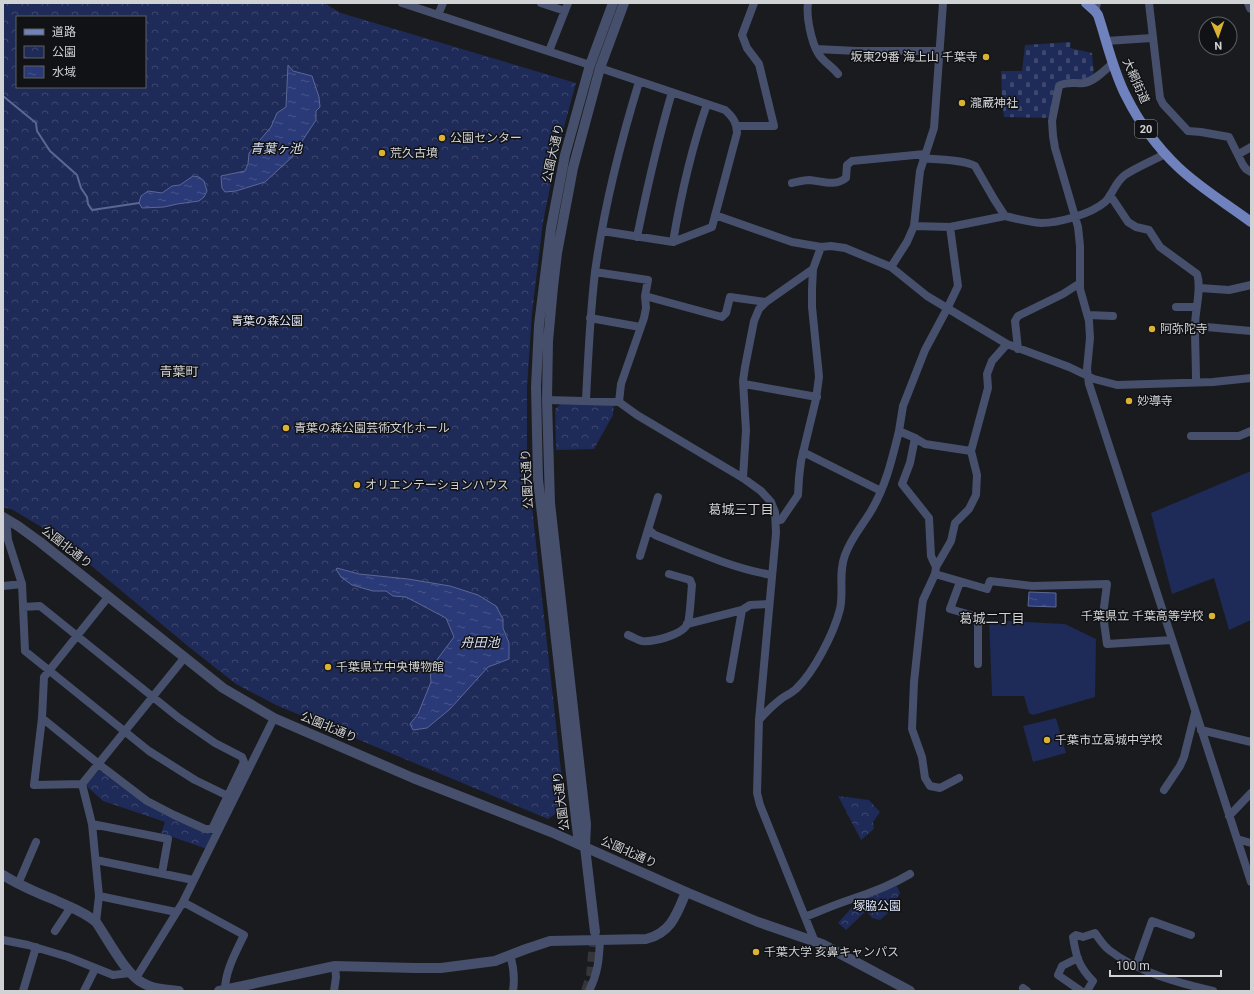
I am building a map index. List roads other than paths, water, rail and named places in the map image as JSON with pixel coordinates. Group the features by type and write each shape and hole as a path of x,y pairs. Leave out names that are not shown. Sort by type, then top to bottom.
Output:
{"main road":[{"name":"大網街道","path":"1086,3 1096,7 1113,63 1126,95 1147,130 1165,154 1191,178 1251,222"}],"street":[{"path":"402,3 590,65"},
{"path":"438,15 443,3"},
{"path":"541,3 565,11"},
{"path":"549,51 568,3"},
{"name":"公園大通り","path":"585,847 578,836 538,479 536,391 539,317 551,228 565,155 590,65 613,3"},
{"name":"公園大通り","path":"585,847 586,824 550,503 547,400 550,317 557,253 573,168 600,68 624,3"},
{"path":"737,126 774,126 759,64 748,48 742,35 754,3"},
{"path":"808,3 807,9 810,34 818,54 834,68 838,74"},
{"path":"891,267 907,242 914,226 920,170 934,128 943,3"},
{"path":"1149,3 1160,98 1163,104 1188,131 1229,137 1243,165 1251,172"},
{"path":"1249,3 1251,8"},
{"path":"1106,41 1152,38"},
{"path":"816,49 939,52"},
{"path":"1113,63 1095,78 1085,83 1064,83 1059,86 1052,121 1055,148 1078,227 1081,294 1088,315 1090,338 1088,376 1103,429 1251,882"},
{"path":"600,68 725,110 730,114 737,126 712,227 672,242 602,231"},
{"path":"586,400 590,318 602,231 623,132 639,82"},
{"path":"637,237 658,141 672,92"},
{"path":"672,242 682,188 706,104"},
{"path":"1238,154 1251,147"},
{"path":"914,226 950,227 1005,216 1033,222 1051,222 1076,216 1096,208 1106,201 1115,186 1124,176 1165,154"},
{"path":"792,183 808,180 825,183 838,183 846,178 847,165 852,161 924,156 963,162 975,166 1005,216"},
{"path":"1110,195 1128,222 1136,227 1149,230 1160,247 1197,274 1200,288 1196,306 1195,326 1196,382"},
{"path":"715,216 792,242 821,247 831,246 845,248 891,267 927,296 1007,344 1069,367 1088,376 1117,385 1213,382 1251,378"},
{"path":"759,720 773,706 796,689 817,661 831,634 840,609 842,568 845,555 856,532 870,511 886,481 899,431 903,406 925,350 958,286 950,227"},
{"path":"776,520 781,520 798,495 798,478 803,452 817,397 819,377 812,307 813,269 821,247"},
{"path":"743,478 746,430 744,384 745,367 754,320 759,309 766,302 813,269"},
{"path":"596,272 648,280 645,296 646,308 621,384 619,402"},
{"path":"1018,349 1015,321 1018,316 1063,294 1080,283"},
{"path":"1200,288 1229,290 1251,285"},
{"path":"645,296 722,317 726,313 730,297 766,302"},
{"path":"1176,307 1196,306"},
{"path":"1088,315 1113,316"},
{"path":"590,318 640,327"},
{"path":"1195,326 1251,331"},
{"path":"960,778 940,788 930,786 925,778 922,757 912,729 914,682 922,607 923,600 936,570 951,541 955,523 969,509 976,494 977,475 971,452 988,388 987,374 992,361 1007,344"},
{"path":"744,384 817,397"},
{"path":"536,391 547,400 619,402 636,414 743,478 761,491 771,502 776,520 759,720 757,793 758,799 815,942"},
{"path":"537,412 547,400"},
{"path":"899,431 925,444 971,452"},
{"path":"1191,436 1239,436 1251,431"},
{"path":"915,438 910,463 902,484 929,518 931,556 936,570 960,582 987,589 990,581 1032,586 1108,584 1103,614 1107,644 1172,640"},
{"path":"803,452 881,491"},
{"path":"640,556 658,497"},
{"path":"5,518 8,540 22,584 25,651 125,732 174,767 195,780 228,796"},
{"name":"公園北通り","path":"5,518 40,542 223,688 274,718 413,778 585,847 758,922 822,944 910,991"},
{"path":"649,530 655,535 712,558 742,568 772,575"},
{"path":"628,634 638,640 644,641 665,638 681,631 687,624 692,585 690,580 668,574"},
{"path":"960,582 950,609 978,617 978,664"},
{"path":"3,586 22,584"},
{"path":"109,596 44,677 42,718 34,785 82,784 185,657"},
{"path":"687,624 742,610 750,605 768,604"},
{"path":"23,607 40,606 178,718 196,731 242,757 244,762 212,829 205,829 147,801 42,718"},
{"path":"730,679 742,610"},
{"path":"1164,790 1180,766 1184,757 1196,712"},
{"path":"133,975 183,902 274,718"},
{"path":"1201,730 1251,742"},
{"path":"82,784 92,824 96,860 99,896 96,922"},
{"path":"1229,816 1251,793"},
{"path":"92,824 168,839 162,873"},
{"path":"1237,839 1251,843"},
{"path":"18,884 36,842"},
{"path":"585,847 597,936 598,967 595,980 589,991"},
{"path":"96,860 193,880"},
{"path":"805,917 848,900 870,894 897,882 910,874"},
{"path":"3,875 18,884 91,917 133,975 141,983 149,986 179,991"},
{"path":"183,902 244,935 232,960 222,991 259,987 335,966 441,968 495,961 526,949 550,942 597,936 638,940 654,937 665,931 676,915 686,892"},
{"path":"99,896 176,912"},
{"path":"55,930 71,907"},
{"path":"1136,966 1152,921 1191,935"},
{"path":"1087,991 1093,981 1082,970 1073,937 1076,935 1083,937 1095,933 1108,950 1136,966 1151,973 1213,991"},
{"path":"3,940 36,947 68,957 113,975 133,975"},
{"path":"23,991 36,947"},
{"path":"510,955 514,967 515,979 513,991"},
{"path":"1078,958 1062,966 1058,975 1080,991"},
{"path":"334,991 336,977 335,966"},
{"path":"84,991 96,969"}],"water":[{"name":"青葉ヶ池","path":"288,65 293,71 312,76 319,97 320,107 316,111 316,120 291,158 265,182 236,191 225,192 222,188 221,176 245,171 248,164 249,153 271,127 277,113 286,107"},
{"path":"193,176 199,177 204,181 207,191 204,197 199,201 164,207 142,208 139,203 141,196 148,191 162,193 172,186 180,185"},
{"name":"舟田池","path":"336,569 359,574 408,579 450,586 478,595 496,606 503,619 503,628 509,643 509,659 488,667 450,709 427,728 413,730 410,724 418,714 431,682 430,669 454,637 446,618 406,597 393,596 386,591 373,591 352,585 341,577"},
{"path":"1029,592 1056,593 1056,607 1028,606"}],"waterway":[{"path":"3,96 36,123 37,131 50,151 77,175 81,188 87,197 88,204 92,210 139,203"}],"tunnel":[{"path":"586,991 591,976 595,932"}],"place":[{"name":"坂東29番 海上山 千葉寺","path":"986,57"},
{"name":"瀧蔵神社","path":"962,103"},
{"name":"公園センター","path":"442,138"},
{"name":"荒久古墳","path":"382,153"},
{"name":"阿弥陀寺","path":"1152,329"},
{"name":"妙導寺","path":"1129,401"},
{"name":"青葉の森公園芸術文化ホール","path":"286,428"},
{"name":"オリエンテーションハウス","path":"357,485"},
{"name":"千葉県立 千葉高等学校","path":"1212,616"},
{"name":"千葉県立中央博物館","path":"328,667"},
{"name":"千葉市立葛城中学校","path":"1047,740"},
{"name":"千葉大学 亥鼻キャンパス","path":"756,952"}],"district":[{"name":"青葉町","path":"179,371"},
{"name":"葛城三丁目","path":"741,509"},
{"name":"葛城二丁目","path":"992,618"}],"park label":[{"name":"青葉の森公園","path":"267,321"},
{"name":"塚脇公園","path":"877,906"}]}
